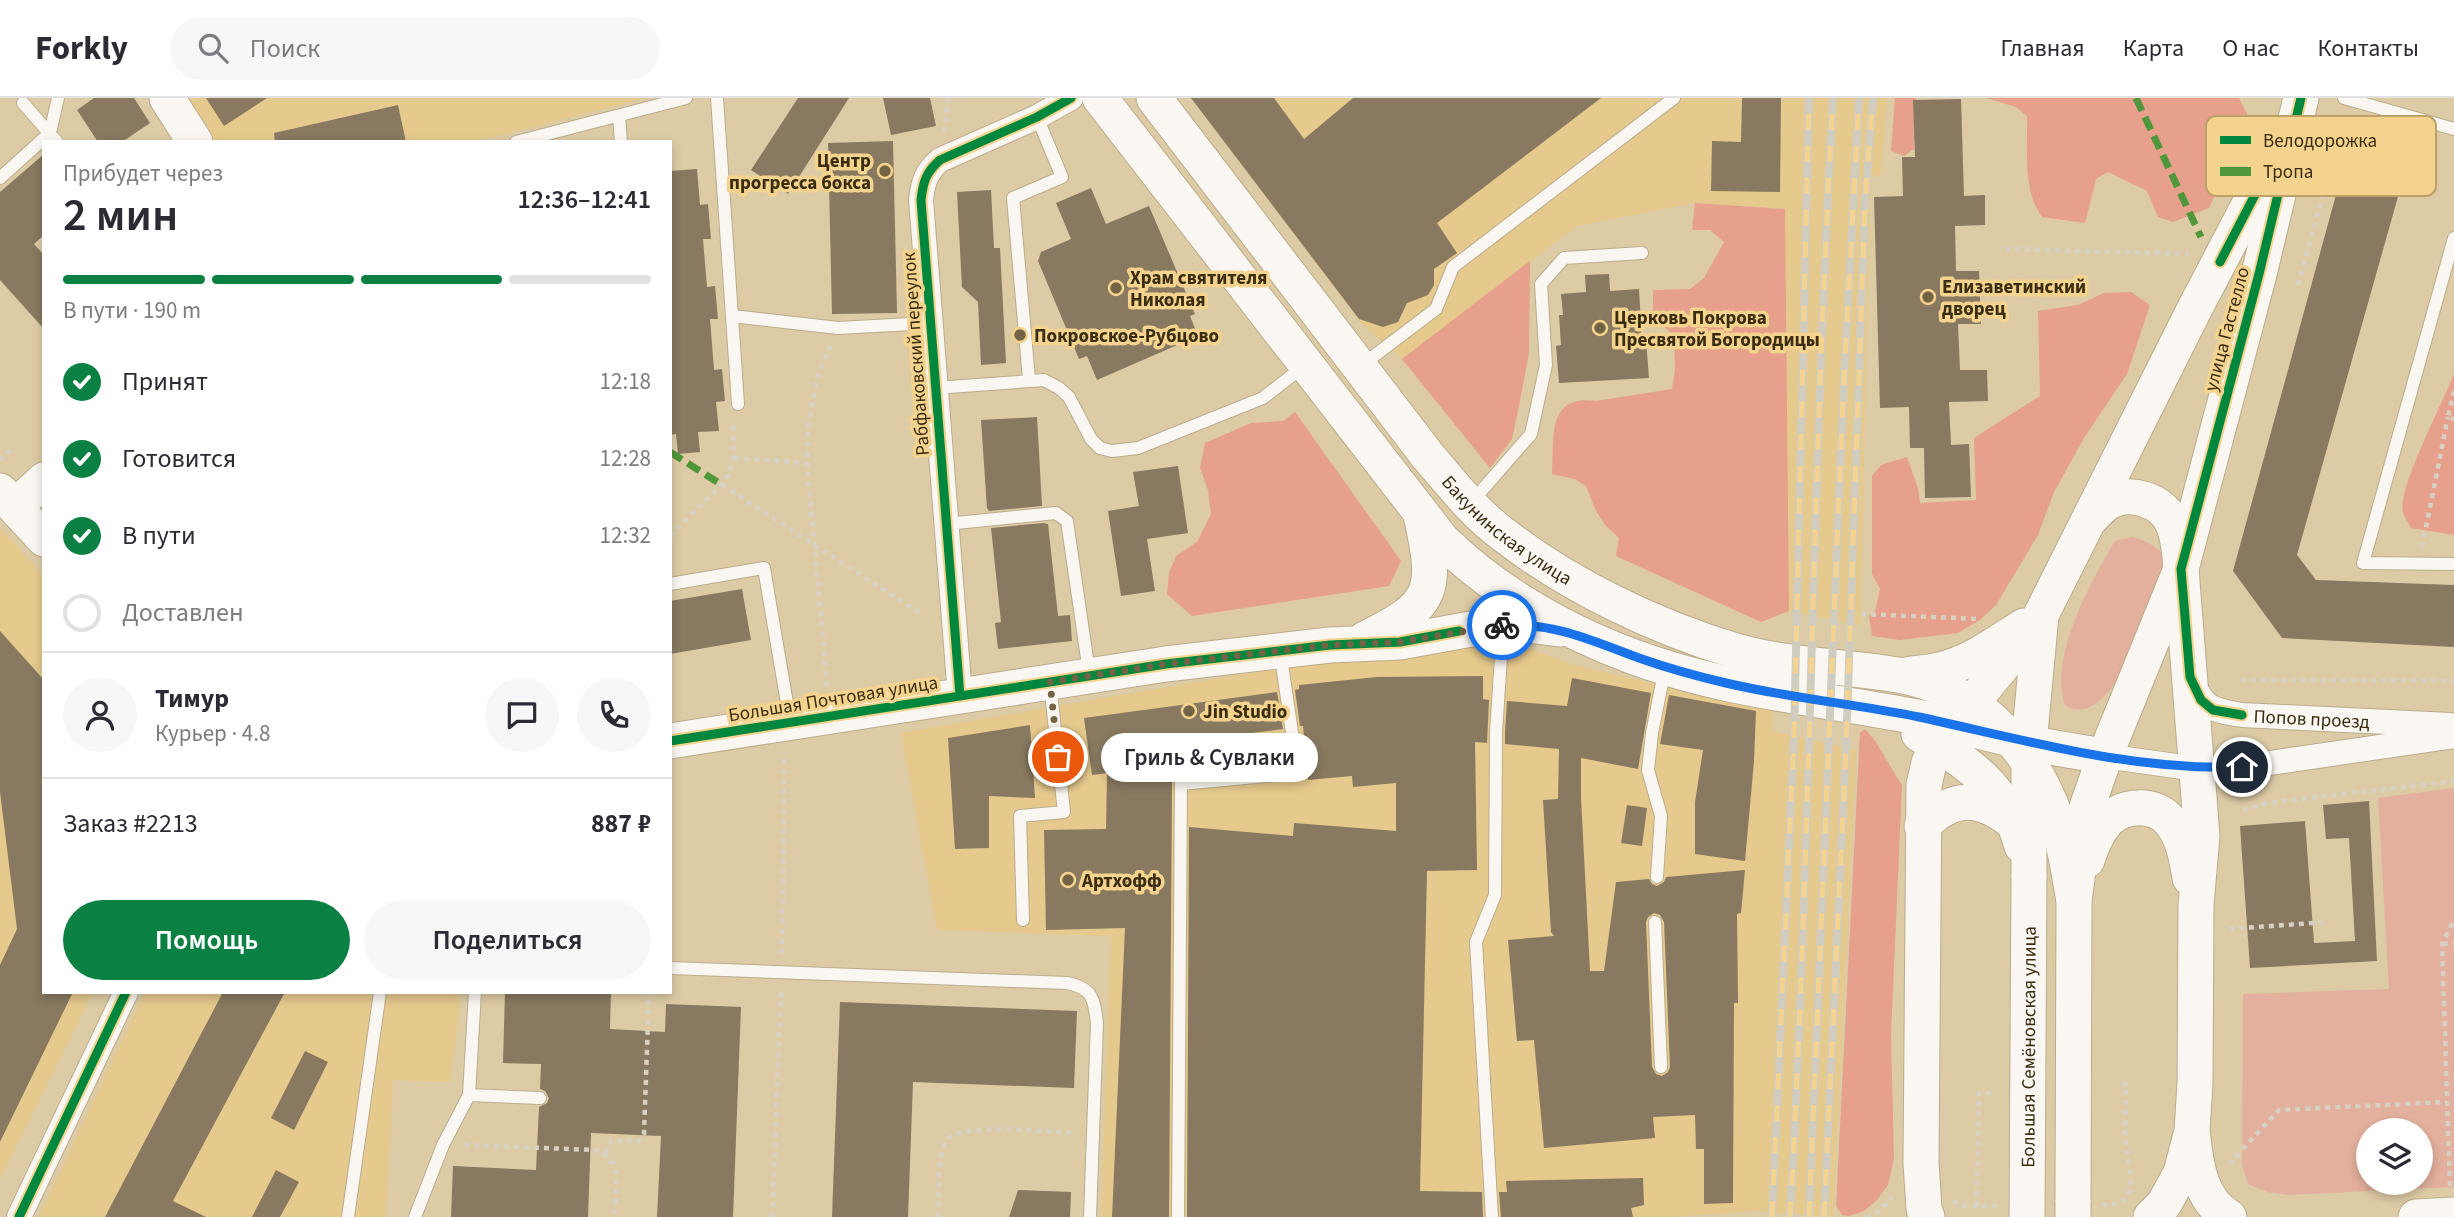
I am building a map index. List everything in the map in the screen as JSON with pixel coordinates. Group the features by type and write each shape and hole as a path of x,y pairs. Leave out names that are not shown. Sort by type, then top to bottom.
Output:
{"main road":[{"path":"167,98 194,140"},
{"name":"Бакунинская улица","path":"1100,98 1419,508 1503,608 1665,667 1727,684 1955,725 2023,748 2043,786 2062,837 2074,900"},
{"name":"Бакунинская улица","path":"1154,98 1427,455 1470,504 1503,535 1601,597 1699,639 1738,652 1900,676 1935,684 1955,725 1961,758 1983,776 2001,797 2021,842 2029,878"},
{"name":"улица Гастелло","path":"2292,116 2300,98"},
{"name":"улица Гастелло","path":"2296,116 2300,98"},
{"name":"улица Гастелло","path":"2029,878 2023,748 2041,615 2254,196"},
{"name":"улица Гастелло","path":"2074,900 2087,807 2181,569 2277,196"},
{"path":"42,481 7,499 42,537"},
{"path":"2090,519 2107,503 2123,497 2144,498 2162,508 2173,523 2179,544 2202,836 2196,905 2195,1083 2192,1131 2197,1172 2210,1198 2222,1213 2229,1217"},
{"path":"1354,644 1401,620 1415,609 1428,590 1430,554 1419,508"},
{"name":"Большая Почтовая улица","path":"672,741 1166,664 1354,644 1503,608 1526,586 1559,587 1601,597"},
{"path":"1927,1217 1921,1163 1924,785 1929,763 1955,725 2041,615"},
{"name":"улица Гастелло","path":"1900,676 1941,670 1970,659 1994,647 2041,615"},
{"path":"2023,748 2059,741 2090,730 2111,714 2132,690"},
{"path":"1869,709 1890,725 1907,744 1918,764 1924,785"},
{"path":"2023,748 2105,756"},
{"path":"1922,826 1937,811 1956,803 1976,802 1996,808 2013,822"},
{"path":"2073,1217 2074,900 2092,844 2107,822 2121,811 2139,807 2155,810 2170,821 2179,836 2196,905"},
{"name":"Большая Семёновская улица","path":"2027,1217 2029,878"},
{"path":"2151,1217 2164,1204 2181,1173 2192,1131"},
{"path":"1898,1204 1909,1209 1921,1163"},
{"path":"2416,1217 2452,1204"}],"street":[{"name":"Рабфаковский переулок","path":"960,696 921,200 923,181 929,169 940,160 1037,117 1071,98"},
{"name":"Попов проезд","path":"2190,677 2201,700 2213,710 2249,716 2454,726"},
{"name":"Попов проезд","path":"2105,756 2197,769 2242,767 2454,736"},
{"path":"19,1217 125,994"}],"lane":[{"path":"53,138 58,98"},
{"path":"524,140 686,98"},
{"path":"717,98 738,404"},
{"path":"1359,367 1436,309 1453,267 1674,98"},
{"path":"2347,99 2408,116"},
{"path":"23,103 53,138"},
{"path":"619,116 621,140"},
{"path":"1029,379 1013,198 1062,177 1037,117"},
{"path":"2436,124 2454,129"},
{"path":"0,178 42,146"},
{"path":"2454,238 2363,563 2454,564"},
{"path":"1470,504 1531,434 1546,365 1541,284 1563,258 1642,253"},
{"path":"732,316 838,328 930,323"},
{"path":"936,388 1029,379 1044,380 1069,397 1091,439 1100,448 1112,451 1138,448 1263,398 1307,364"},
{"path":"946,524 1056,513 1067,521 1089,676"},
{"path":"672,584 764,568 787,722"},
{"path":"1492,1217 1476,942 1495,895 1496,732 1503,608"},
{"path":"1178,1217 1181,784 1298,773 1280,651"},
{"path":"1657,877 1661,816 1648,770 1665,667"},
{"path":"1023,920 1020,816 1064,812 1050,682"},
{"path":"1655,922 1661,1067"},
{"path":"672,968 1067,983 1079,986 1094,1000 1097,1023 1090,1217"},
{"path":"348,1217 380,994"},
{"path":"415,1217 443,1145 469,1095 475,994"},
{"path":"469,1095 540,1098"}],"path":[{"path":"944,137 948,98"},
{"path":"2343,116 2347,99"},
{"path":"2298,285 2321,196"},
{"path":"2005,249 2192,254"},
{"path":"827,686 807,463 808,430 817,377 838,328"},
{"path":"2418,564 2451,418 2454,391"},
{"path":"672,534 722,485 731,470 734,458 733,421"},
{"path":"0,460 15,446"},
{"path":"734,458 807,463"},
{"path":"722,485 924,616"},
{"path":"1861,614 1990,619"},
{"path":"2241,680 2454,681"},
{"path":"772,1217 787,722"},
{"path":"2243,810 2267,803 2454,781"},
{"path":"2452,1204 2442,944 2454,919"},
{"path":"2229,929 2327,922"},
{"path":"2442,944 2454,943"},
{"path":"606,1153 606,1147 611,1141 640,1141 644,1134 649,994"},
{"path":"2117,1085 2126,1084 2125,1139"},
{"path":"1977,1206 1979,1093 1991,1093"},
{"path":"2229,1164 2280,1110 2446,1102"},
{"path":"939,1217 941,1162 946,1141 956,1132 973,1129 1093,1134"},
{"path":"443,1145 595,1150 606,1153 613,1160 616,1174 614,1217"},
{"path":"1866,1217 1898,1204"}],"shaded area":[{"path":"184,98 646,98 483,140 211,140"},
{"path":"1191,98 1887,98 1881,174 1871,178 1860,625 1789,611 1784,209 1695,203 1577,226 1402,359 1361,323"},
{"path":"1895,98 1916,98 1914,149 1904,156 1891,151"},
{"path":"1986,98 2239,98 2247,114 2206,116 2206,196 2215,196 2209,208 2173,222 2158,217 2147,191 2108,172 2096,179 2085,223 2042,217 2031,195 2029,182 2027,116 2016,107"},
{"path":"1695,203 1785,209 1789,611 1761,622 1616,556 1619,538 1605,525 1596,511 1586,486 1575,479 1552,474 1556,422 1560,412 1568,405 1580,401 1672,389 1675,370 1674,336 1653,316 1653,290 1690,289 1704,278 1724,242 1710,230 1692,230"},
{"path":"1530,261 1529,353 1519,406 1512,439 1490,468 1402,359"},
{"path":"2131,292 2150,305 2127,374 2084,438 2054,492 2038,535 1996,605 1980,620 1958,633 1900,640 1872,636 1869,616 1875,612 1880,589 1872,574 1872,476 1881,465 1907,457 1918,488 1920,503 1976,500 1974,438 2040,396 2038,311 2078,305 2104,293"},
{"path":"2454,373 2454,535 2411,528 2403,513 2403,501 2414,465"},
{"path":"1295,412 1401,561 1389,586 1192,616 1167,594 1169,573 1176,556 1197,542 1211,514 1208,490 1200,468 1205,443 1251,423 1283,421"},
{"path":"0,528 42,574 42,994 92,994 0,1179"},
{"path":"2132,537 2153,546 2171,561 2156,601 2132,656 2100,700 2083,709 2065,705 2061,686 2062,665 2075,620 2115,541"},
{"path":"1501,643 1536,651 1574,665 1646,682 1773,704 1772,731 1856,750 1833,1217 1754,1211 1674,1217 1101,1217 1111,936 937,930 901,733 1290,666"},
{"path":"1865,729 1902,785 1891,1034 1894,1159 1888,1185 1877,1200 1864,1211 1849,1216 1842,1215 1836,1206 1860,733"},
{"path":"2454,788 2454,1187 2433,1188 2433,1118 2356,1118 2356,1192 2288,1195 2267,1192 2248,1184 2242,1164 2243,994 2389,989 2378,798"},
{"path":"144,994 459,994 450,1082 393,1080 386,1217 39,1217"}],"building":[{"path":"94,98 134,98 150,123 125,140 97,140 77,110"},
{"path":"206,98 267,98 224,126"},
{"path":"798,98 849,98 788,194 751,170"},
{"path":"883,98 930,98 936,126 891,135"},
{"path":"1191,98 1274,98 1304,139 1353,98 1601,98 1437,223 1457,253 1434,269 1434,285 1428,295 1407,303 1398,322 1383,327 1359,319"},
{"path":"1742,98 1781,98 1780,192 1711,191 1712,141 1741,142"},
{"name":"Елизаветинский дворец","path":"1961,99 1964,196 1985,195 1985,225 1955,226 1956,271 1979,271 1981,324 1958,324 1960,370 1987,370 1988,401 1949,402 1951,445 1969,444 1971,497 1925,498 1924,448 1910,448 1909,407 1880,408 1874,197 1903,196 1902,157 1915,157 1913,100"},
{"path":"398,105 406,140 275,140 274,133"},
{"path":"893,141 897,313 832,314 828,143"},
{"path":"42,156 42,237 34,244 42,253 42,327 0,280 0,192"},
{"path":"697,169 700,205 708,204 711,239 703,239 707,287 715,286 718,319 710,319 714,370 722,369 725,401 716,402 719,431 698,432 700,452 678,454 676,434 672,435 672,171"},
{"name":"Храм святителя Николая","path":"1091,188 1106,224 1149,206 1195,314 1190,316 1198,336 1097,380 1087,356 1079,359 1038,261 1041,252 1071,239 1056,203"},
{"path":"991,190 994,248 1000,248 1006,363 981,365 978,302 962,287 957,192"},
{"path":"2336,196 2398,196 2297,555 2316,580 2454,585 2454,647 2282,638 2233,571"},
{"name":"Церковь Покрова Пресвятой Богородицы","path":"1609,274 1610,291 1639,289 1642,341 1646,340 1649,378 1559,383 1556,346 1561,345 1561,294 1586,292 1585,275"},
{"path":"1037,417 1042,506 989,511 981,420"},
{"path":"1178,466 1188,533 1147,539 1155,591 1121,596 1108,511 1139,506 1133,472"},
{"path":"1048,524 1058,616 1070,615 1072,641 998,649 995,623 1001,622 991,528"},
{"path":"742,589 751,640 672,654 672,601"},
{"path":"0,631 42,678 42,994 72,994 0,1142 0,965 17,929 0,792"},
{"path":"1483,676 1483,699 1489,700 1487,743 1475,742 1477,870 1427,871 1420,1191 1482,1192 1483,1217 1187,1217 1189,827 1293,836 1294,823 1396,831 1396,783 1353,787 1352,776 1308,780 1303,726 1300,726 1295,690 1299,689 1299,685 1377,677"},
{"path":"1572,678 1651,693 1638,769 1581,758 1590,971 1604,971 1616,882 1649,879 1657,886 1664,882 1666,877 1745,870 1741,913 1737,914 1738,1003 1734,1003 1733,1203 1704,1204 1704,1149 1696,1149 1695,1115 1653,1117 1655,1138 1544,1148 1534,1040 1517,1041 1508,940 1554,936 1551,932 1543,800 1558,799 1559,749 1505,744 1505,732 1507,701 1567,706","holes":["1654,913 1660,915 1664,922 1670,1067 1662,1076 1656,1074 1652,1067 1646,922"]},
{"path":"1277,692 1283,729 1179,742 1182,767 1175,768 1172,784 1169,1217 1112,1217 1125,928 1046,930 1044,830 1106,829 1107,773 1092,775 1084,718"},
{"path":"1669,695 1756,711 1745,861 1695,854 1695,802 1703,750 1660,744"},
{"path":"1030,725 1035,798 989,796 989,848 955,849 948,738"},
{"path":"2369,801 2377,961 2250,968 2240,826 2305,821 2314,943 2355,941 2349,838 2326,839 2323,805"},
{"path":"1627,805 1647,808 1642,846 1621,843"},
{"path":"222,994 284,994 173,1201 206,1217 105,1217"},
{"path":"505,994 611,994 610,1029 665,1032 666,1004 741,1007 733,1217 657,1217 661,1136 591,1133 588,1217 451,1217 453,1166 536,1170 539,1107 547,1103 549,1098 545,1091 540,1089 541,1064 503,1063"},
{"path":"840,1002 1077,1011 1074,1088 913,1082 908,1217 832,1217"},
{"path":"305,1051 328,1062 294,1130 271,1118"},
{"path":"276,1170 299,1182 280,1217 252,1217"},
{"path":"1643,1178 1644,1205 1631,1208 1633,1217 1501,1217 1499,1192 1507,1192 1506,1181"},
{"path":"1018,1190 1071,1192 1070,1217 1009,1217"}],"railway":[{"path":"1772,1217 1794,736 1809,98"},
{"path":"1790,1217 1803,937 1820,378 1833,98"},
{"path":"1809,1217 1844,378 1859,98"},
{"path":"1824,1217 1846,748 1865,201 1873,98"}],"marked path":[{"path":"2136,98 2201,237"},
{"path":"672,453 722,485"}],"cycle path":[{"path":"960,696 921,200 923,188 928,173 940,160 1037,117 1071,98"},
{"path":"2297,116 2301,98"},
{"path":"2220,262 2254,196"},
{"path":"2242,715 2213,710 2201,700 2190,677 2181,569 2278,196"},
{"path":"672,741 1166,664 1330,645 1400,642 1459,631"},
{"path":"19,1217 125,994"}],"way so far":[{"path":"1058,757 1050,682 1166,664 1330,645 1400,642 1502,625"}],"place":[{"name":"Центр прогресса бокса","path":"885,171"},
{"name":"Храм святителя Николая","path":"1116,288"},
{"name":"Елизаветинский дворец","path":"1928,297"},
{"name":"Церковь Покрова Пресвятой Богородицы","path":"1600,328"},
{"name":"Покровское-Рубцово","path":"1020,335"},
{"name":"Jin Studio","path":"1189,711"},
{"name":"Гриль & Сувлаки","path":"1058,757"},
{"name":"Артхофф","path":"1068,880"}],"route":[{"path":"1502,625 1552,627 1665,667 1727,684 1919,718 2029,743 2197,769 2242,767"}]}
